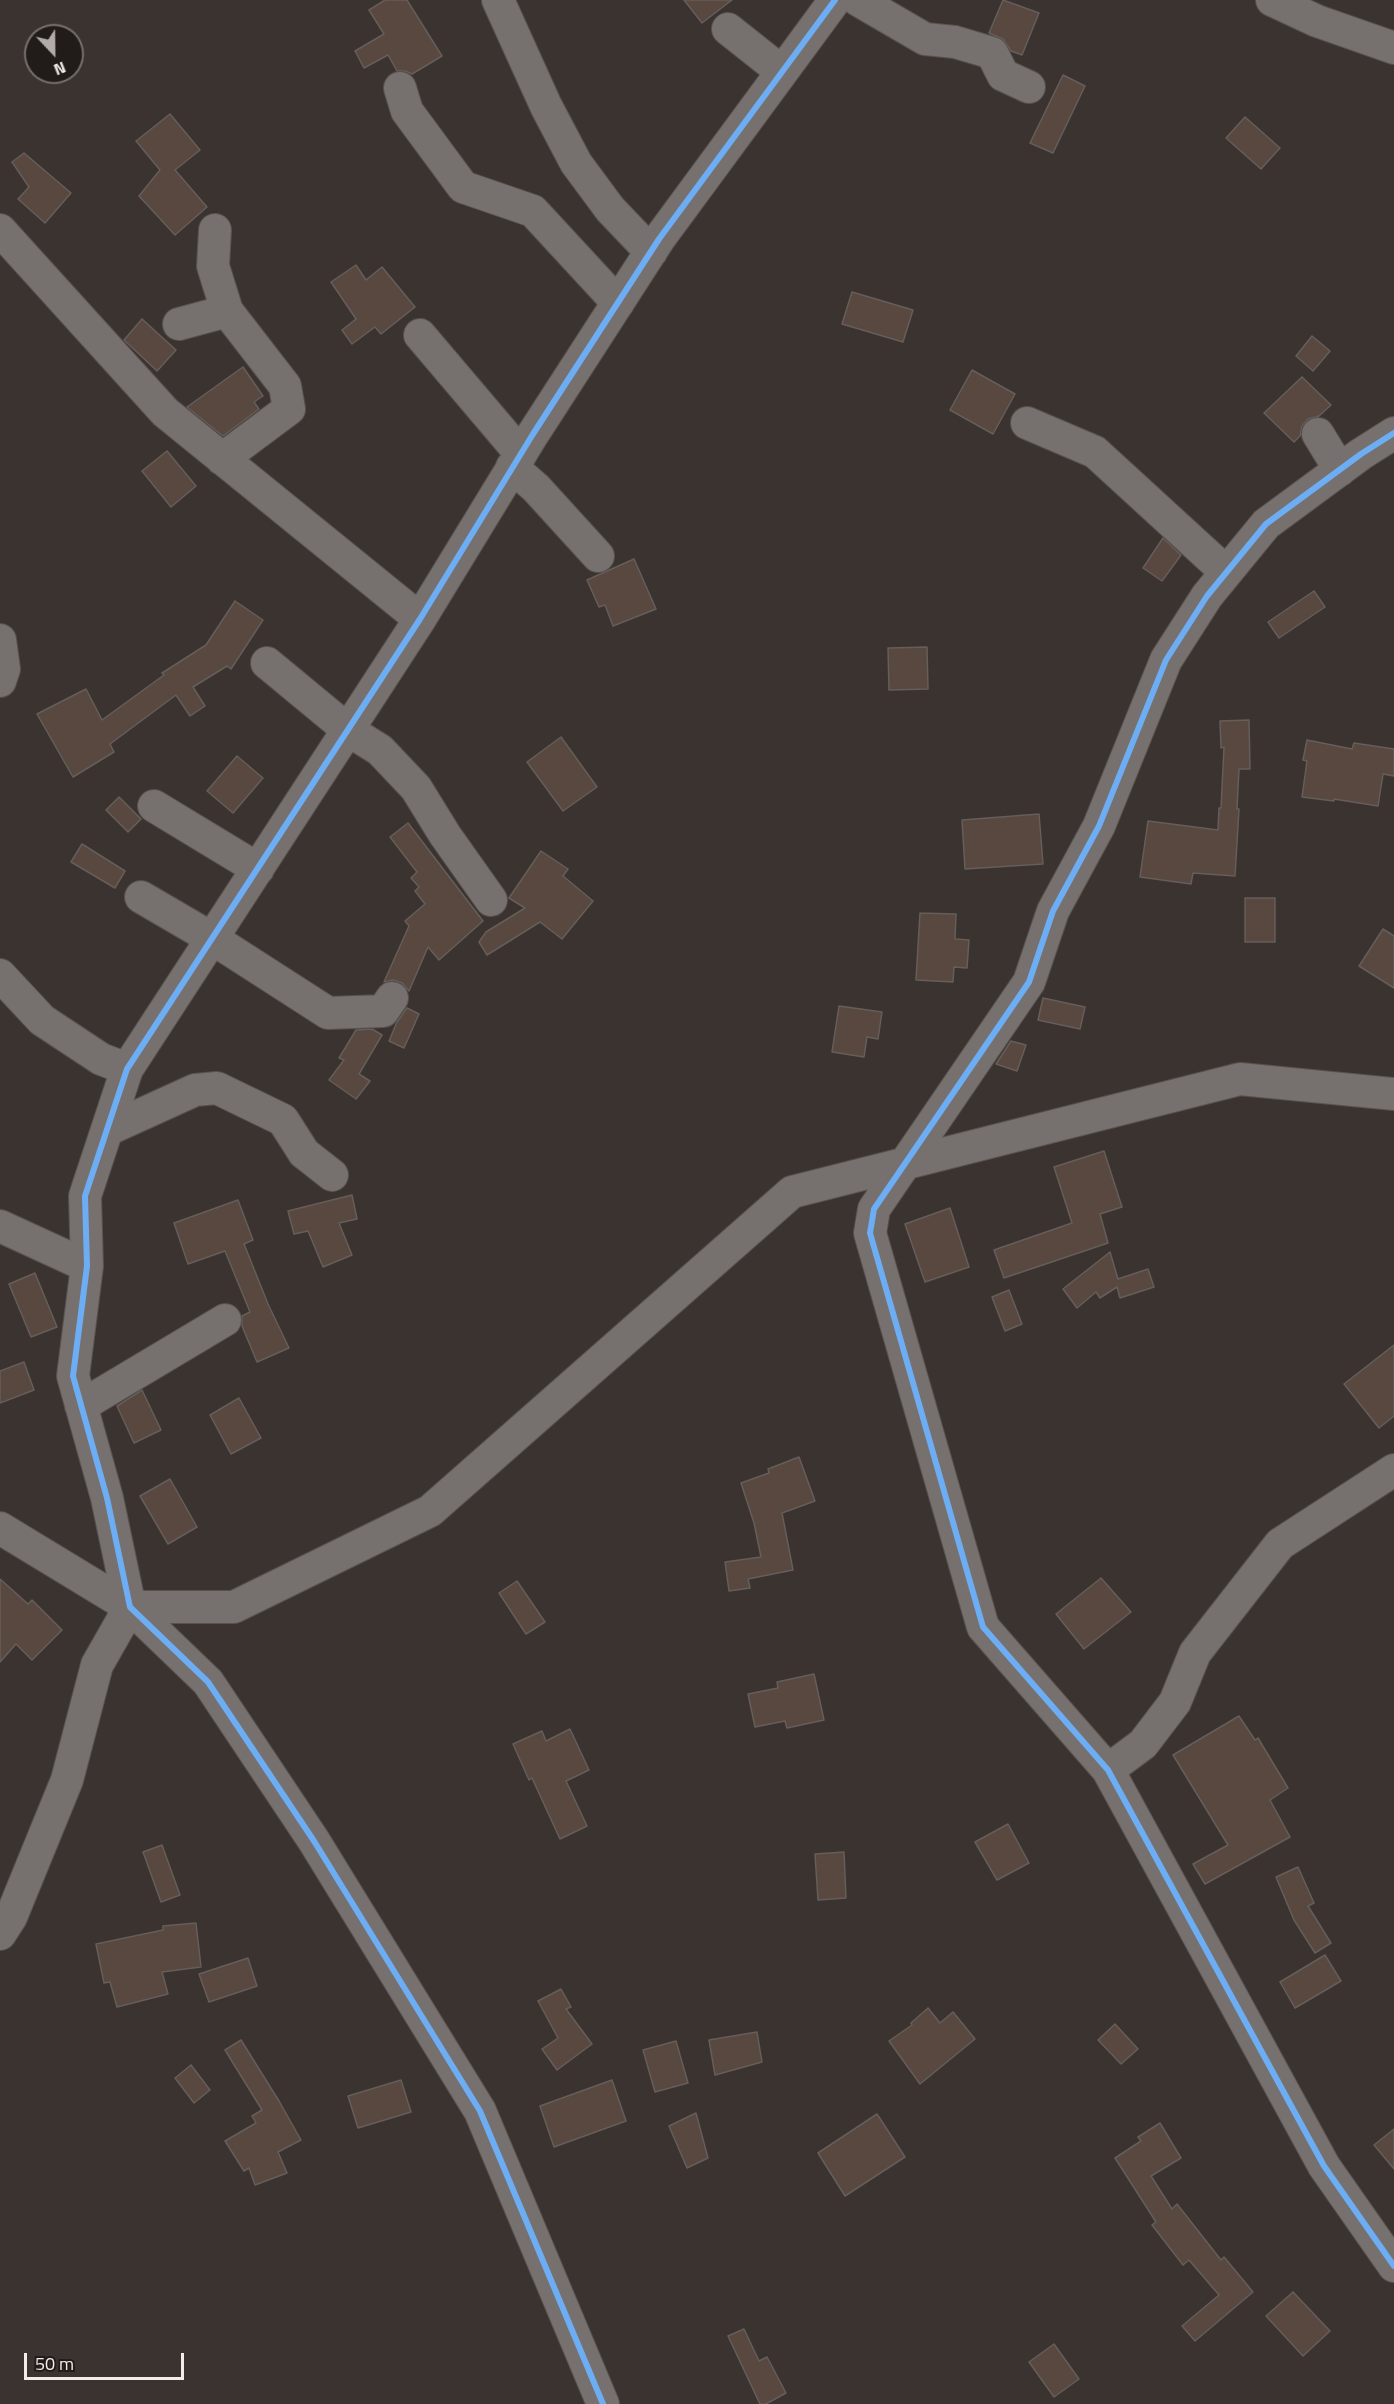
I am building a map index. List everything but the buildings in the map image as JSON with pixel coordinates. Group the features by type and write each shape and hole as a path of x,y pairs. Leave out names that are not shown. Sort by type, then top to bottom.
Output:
{"street":[{"path":"498,0 546,106 576,163 610,209 651,252"},
{"path":"0,1934 11,1917 67,1780 97,1665 130,1607 107,1498 73,1376 87,1266 85,1196 127,1069 420,619 517,460 651,252 835,0"},
{"path":"858,0 925,39 955,42 992,53 1003,75 1029,87"},
{"path":"1272,0 1317,21 1394,48"},
{"path":"728,29 781,71"},
{"path":"400,88 407,111 463,187 533,212 618,303"},
{"path":"0,230 165,412 420,619"},
{"path":"215,230 213,266 227,311 285,386 289,409 222,459"},
{"path":"179,324 227,311"},
{"path":"420,335 536,488 598,556"},
{"path":"1027,423 1095,452 1226,572"},
{"path":"1394,433 1266,524 1207,596 1166,660 1100,826 1053,911 1029,982 874,1209 870,1233 983,1627 1108,1770 1324,2166 1394,2266"},
{"path":"1318,434 1340,470"},
{"path":"0,639 4,669 0,681"},
{"path":"267,663 348,730 380,750 416,788 491,900"},
{"path":"154,806 258,869"},
{"path":"141,897 213,939 328,1013 383,1011 392,998"},
{"path":"0,975 42,1020 101,1059 127,1069"},
{"path":"130,1607 234,1606 430,1510 792,1191 1240,1079 1394,1094"},
{"path":"106,1130 195,1090 217,1088 283,1120 304,1153 332,1175"},
{"path":"0,1226 87,1266"},
{"path":"81,1406 225,1320"},
{"path":"1108,1770 1143,1744 1174,1702 1195,1653 1280,1544 1394,1470"},
{"path":"0,1528 130,1607 208,1682 314,1841 480,2111 603,2404"}],"cycle path":[{"path":"603,2404 480,2111 314,1841 208,1682 130,1607 107,1498 73,1376 87,1266 85,1196 127,1069 420,619 533,434 659,239 835,0"},
{"path":"1394,433 1361,454 1266,524 1207,596 1166,660 1099,826 1053,911 1029,982 874,1209 870,1233 983,1627 1108,1770 1324,2166 1394,2266"}]}
